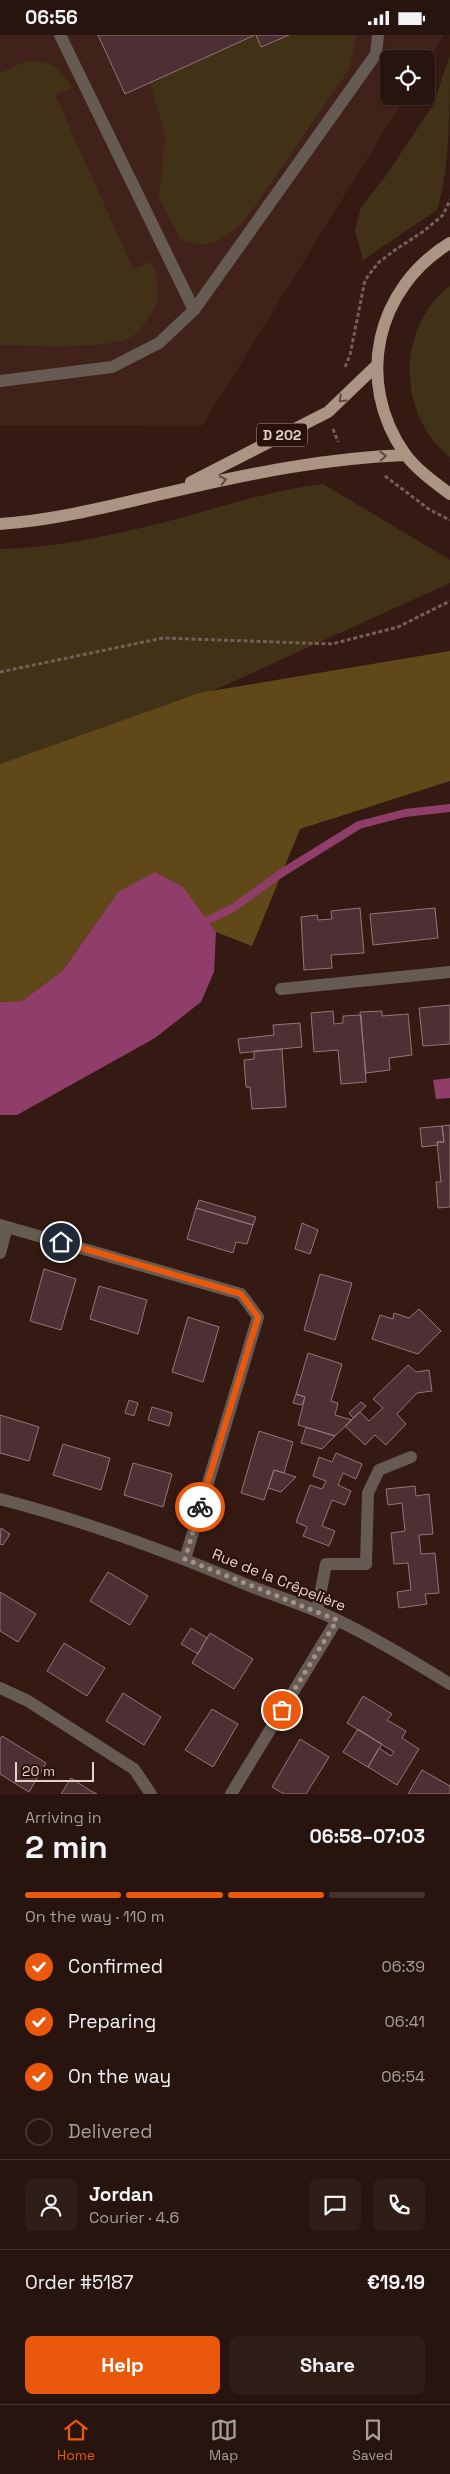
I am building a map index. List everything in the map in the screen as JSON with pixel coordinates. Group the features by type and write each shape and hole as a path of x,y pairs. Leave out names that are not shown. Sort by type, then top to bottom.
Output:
{"main road":[{"path":"449,242 424,262 402,286 390,309 382,331 377,365 378,389 384,415 394,436 406,455 425,475 450,494"},
{"name":"D 202","path":"175,491 328,413 377,365"},
{"name":"D 202","path":"0,524 31,522 94,510 278,469 343,458 406,455"}],"street":[{"path":"60,35 194,310"},
{"path":"0,381 112,367 159,343 194,310 376,54 378,35"},
{"path":"281,989 450,973"},
{"path":"0,1253 4,1226 241,1294 258,1317 185,1559"},
{"path":"317,1611 326,1563 366,1564 368,1493 379,1470 411,1457"},
{"name":"Rue de la Crêpelière","path":"0,1499 56,1513 185,1559 280,1599 317,1611 337,1620 450,1684"},
{"path":"231,1794 337,1620"},
{"path":"0,1688 28,1701 134,1769 151,1794"}],"path":[{"path":"0,672 163,638 332,644 398,627 450,601"}],"shaded area":[{"path":"0,35 444,35 435,50 380,50 380,105 400,105 202,426 0,425"},
{"path":"255,35 262,47 289,35 356,35 350,68 248,216 226,236 210,243 192,243 181,240 159,198 165,135 150,83"},
{"path":"450,55 447,156 445,176 437,210 363,260 355,230 361,207 385,177 433,105 435,105 435,99"},
{"path":"27,61 49,64 64,75 73,88 55,95 133,269 151,262 154,268 158,295 154,308 137,332 131,337 120,341 87,345 0,345 0,73"},
{"path":"450,286 450,457 433,440 420,419 412,395 410,371 412,347 420,324 432,303"},
{"path":"323,484 450,560 450,583 208,693 199,693 0,764 0,549 38,547 96,538 153,525 258,496"},
{"path":"450,651 450,781 300,829 252,946 216,932 207,920 118,892 63,970 22,1001 0,1002 0,764 199,693"},
{"path":"155,872 183,887 216,932 214,972 201,1002 155,1038 17,1115 0,1115 0,1002 22,1001 63,970 118,892"},
{"path":"450,1078 450,1098 436,1099 433,1080"}],"building":[{"path":"98,35 255,35 125,94"},
{"path":"256,35 289,35 261,47"},
{"path":"360,908 364,953 331,955 332,968 304,970 301,917 317,915 318,920 332,919 331,911"},
{"path":"435,908 438,938 373,945 370,914"},
{"path":"450,1005 450,1044 423,1046 419,1008"},
{"path":"333,1011 334,1024 343,1023 343,1016 361,1015 366,1082 341,1084 338,1050 314,1052 311,1013"},
{"path":"382,1011 382,1016 408,1014 412,1055 389,1058 390,1070 366,1073 360,1012"},
{"path":"300,1023 302,1047 240,1053 238,1039 274,1035 273,1025"},
{"path":"282,1049 286,1107 252,1109 250,1087 246,1087 244,1060 254,1059 254,1051"},
{"path":"450,1125 450,1207 438,1208 436,1182 441,1182 437,1142 444,1142 442,1126"},
{"path":"442,1126 444,1142 437,1142 438,1145 422,1147 420,1128"},
{"path":"199,1200 256,1217 253,1225 196,1208"},
{"path":"196,1208 253,1225 247,1244 236,1242 233,1253 187,1239"},
{"path":"302,1223 318,1230 310,1254 295,1249"},
{"path":"44,1269 76,1279 61,1330 30,1321"},
{"path":"320,1274 352,1283 335,1340 304,1330"},
{"path":"99,1286 147,1300 138,1334 90,1319"},
{"path":"419,1309 441,1331 418,1354 372,1339 380,1315 393,1319 394,1313 409,1318"},
{"path":"188,1317 219,1327 203,1382 172,1372"},
{"path":"308,1353 342,1364 331,1401 338,1403 335,1415 352,1420 335,1436 298,1425 305,1397 296,1394"},
{"path":"408,1365 416,1372 429,1370 432,1391 417,1393 397,1414 406,1424 386,1445 375,1435 365,1445 345,1426 360,1412 369,1421 383,1408 373,1399"},
{"path":"296,1394 305,1397 302,1405 293,1403"},
{"path":"129,1400 138,1403 134,1416 125,1413"},
{"path":"361,1402 366,1406 353,1418 349,1413"},
{"path":"152,1407 172,1413 169,1426 148,1420"},
{"path":"0,1415 39,1427 29,1461 0,1453"},
{"path":"306,1427 335,1436 322,1449 301,1443"},
{"path":"259,1431 293,1442 284,1473 274,1470 264,1500 241,1493"},
{"path":"63,1444 110,1458 101,1490 53,1475"},
{"path":"336,1453 362,1464 356,1479 343,1473 338,1485 351,1491 345,1505 332,1500 322,1526 335,1531 329,1546 303,1536 307,1527 296,1522 310,1485 322,1489 326,1481 313,1476 319,1457 332,1462"},
{"path":"133,1463 172,1474 163,1507 124,1495"},
{"path":"274,1470 296,1477 281,1492 268,1488"},
{"path":"415,1486 416,1496 429,1494 433,1534 419,1535 421,1554 435,1553 439,1593 425,1594 427,1604 399,1608 397,1592 411,1590 408,1563 394,1564 391,1533 405,1531 402,1503 388,1505 386,1489"},
{"path":"1,1528 10,1534 3,1545 0,1544"},
{"path":"108,1572 148,1596 130,1625 90,1601"},
{"path":"0,1592 36,1614 18,1642 0,1631"},
{"path":"191,1628 207,1638 198,1654 181,1644"},
{"path":"210,1633 253,1659 234,1689 192,1663"},
{"path":"64,1643 105,1668 87,1696 47,1671"},
{"path":"123,1693 161,1717 144,1745 106,1721"},
{"path":"363,1696 392,1714 387,1720 406,1731 402,1738 419,1749 397,1785 368,1767 379,1748 391,1756 394,1752 347,1723"},
{"path":"212,1709 238,1724 213,1767 185,1750"},
{"path":"358,1729 382,1744 368,1767 343,1752"},
{"path":"2,1736 46,1763 29,1792 0,1774 0,1739"},
{"path":"300,1739 329,1757 306,1794 284,1794 272,1787"},
{"path":"422,1770 450,1786 450,1794 408,1794"},
{"path":"71,1778 91,1791 97,1794 61,1794"}],"waterway":[{"path":"200,924 233,908 280,874 359,825 405,813 450,808"}],"way so far":[{"path":"200,1507 185,1559 280,1599 317,1611 337,1620 282,1710"}],"route":[{"path":"61,1242 241,1294 258,1317 200,1507"}]}
